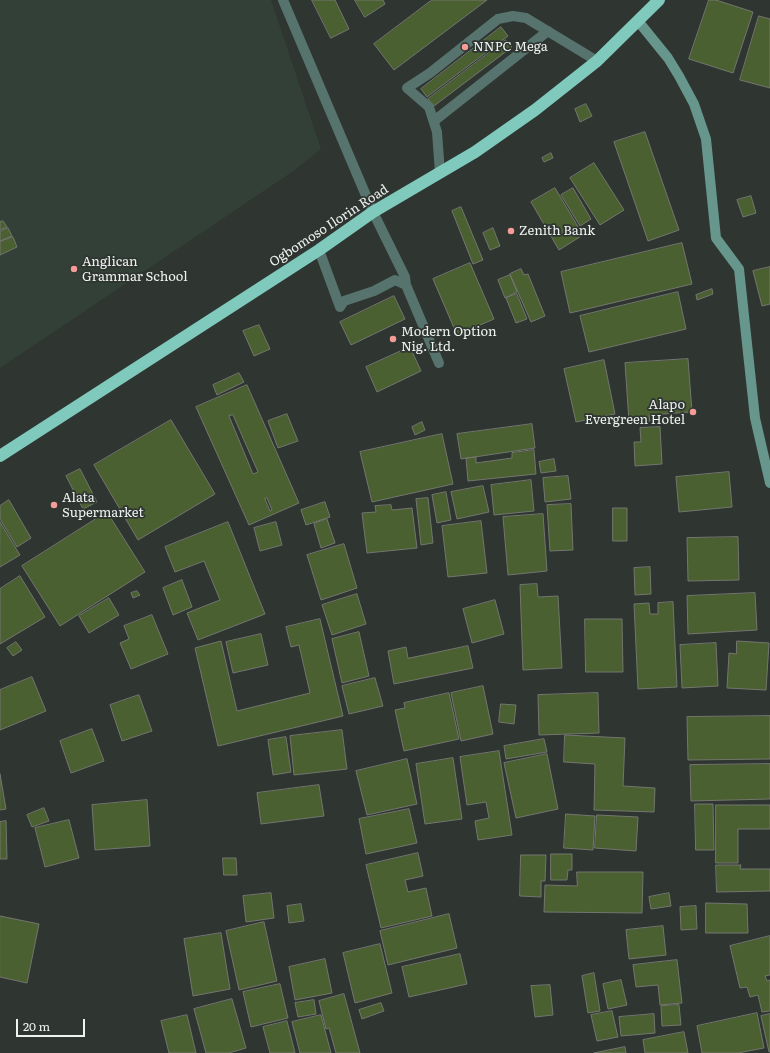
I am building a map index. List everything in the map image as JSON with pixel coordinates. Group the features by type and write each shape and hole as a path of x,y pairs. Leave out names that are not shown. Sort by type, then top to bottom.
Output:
{"highway":[{"name":"Ogbomoso Ilorin Road","path":"0,456 319,250 373,212 475,152 535,110 597,61 659,0"}],"street":[{"path":"283,0 373,212 405,277 406,285 439,363"},
{"path":"440,173 437,132 429,107 407,88 430,73 498,20 513,16 526,18 597,61"},
{"path":"638,22 668,58 679,76 694,104 706,139 716,238 739,269 755,418 770,483"},
{"path":"434,121 548,31"},
{"path":"319,250 340,307 344,301 374,291 395,280 406,285"}],"shaded area":[{"name":"Anglican Grammar School","path":"0,0 271,0 321,149 295,170 0,368"}],"building":[{"path":"312,0 335,0 349,29 331,38"},
{"path":"355,0 383,0 385,4 365,17"},
{"path":"432,0 487,0 394,70 374,44"},
{"path":"709,0 716,0 753,12 733,73 689,59"},
{"path":"759,16 770,19 770,88 740,80"},
{"path":"501,27 508,36 427,97 421,89"},
{"path":"506,40 512,47 434,106 428,99"},
{"path":"586,104 592,116 580,122 575,109"},
{"path":"645,132 679,230 648,241 614,142"},
{"path":"551,153 553,158 544,162 542,158"},
{"path":"594,163 624,210 600,225 570,178"},
{"path":"555,188 583,235 559,250 531,202"},
{"path":"573,188 591,219 580,226 561,195"},
{"path":"751,196 756,213 743,217 737,200"},
{"path":"461,207 483,260 473,264 452,211"},
{"path":"3,221 7,227 0,230 0,222"},
{"path":"8,228 12,236 0,241 0,232"},
{"path":"493,228 500,246 490,250 483,233"},
{"path":"13,237 17,247 0,255 0,242"},
{"path":"682,243 692,284 570,313 561,272"},
{"path":"470,263 494,319 457,335 433,279"},
{"path":"770,267 770,304 762,306 753,271"},
{"path":"521,269 524,275 528,274 545,316 531,322 510,274"},
{"path":"510,275 517,292 505,298 498,280"},
{"path":"712,289 713,294 697,300 696,295"},
{"path":"678,292 686,329 589,352 580,316"},
{"path":"517,294 527,319 516,323 506,298"},
{"path":"394,296 405,319 351,345 340,322"},
{"path":"259,325 270,349 254,356 243,331"},
{"path":"410,347 421,371 377,392 366,367"},
{"path":"688,359 692,412 649,415 650,421 629,422 625,363"},
{"path":"604,360 615,414 576,422 564,369"},
{"path":"239,373 244,382 217,395 213,385"},
{"path":"247,385 299,503 249,525 196,407","holes":["233,415 258,472 253,474 229,416","267,498 272,510 270,511 265,499"]},
{"path":"287,414 298,441 278,448 268,421"},
{"path":"171,420 215,494 138,540 94,465"},
{"path":"422,422 425,430 415,435 412,427"},
{"path":"532,424 535,448 461,459 457,434"},
{"path":"660,427 662,464 635,466 634,442 641,442 640,428"},
{"path":"442,434 453,484 372,502 360,452"},
{"path":"534,450 536,474 468,481 466,458 476,457 476,463 512,458 512,453"},
{"path":"554,459 556,471 541,473 539,462"},
{"path":"80,469 97,502 83,509 66,476"},
{"path":"729,472 732,507 679,512 676,477"},
{"path":"568,476 571,499 545,502 543,478"},
{"path":"531,480 534,511 494,515 491,485"},
{"path":"483,486 489,512 457,519 451,492"},
{"path":"446,492 451,520 437,523 432,495"},
{"path":"428,498 433,543 421,545 416,499"},
{"path":"9,500 31,538 17,547 0,519 0,506"},
{"path":"325,502 330,517 306,525 301,510"},
{"path":"571,504 573,550 550,551 547,505"},
{"path":"391,505 392,510 412,508 417,548 367,553 362,513 376,512 375,506"},
{"path":"613,508 627,508 627,541 613,541"},
{"path":"107,512 145,572 60,626 22,566"},
{"path":"543,514 547,571 508,575 503,517"},
{"path":"327,519 335,543 321,548 314,524"},
{"path":"481,521 487,573 448,577 442,526"},
{"path":"0,522 20,555 0,567"},
{"path":"228,522 265,614 198,640 187,613 220,600 204,561 175,572 165,547"},
{"path":"276,522 282,545 260,551 254,528"},
{"path":"738,537 739,580 688,581 687,538"},
{"path":"344,544 357,588 321,600 307,555"},
{"path":"650,567 651,594 635,595 634,568"},
{"path":"20,576 45,617 0,644 0,589"},
{"path":"182,580 192,607 173,615 163,588"},
{"path":"537,584 538,597 558,596 562,668 523,670 520,585"},
{"path":"137,591 140,595 133,598 131,593"},
{"path":"755,593 757,630 688,634 687,596"},
{"path":"357,594 366,624 332,635 322,605"},
{"path":"109,598 119,615 89,633 79,616"},
{"path":"495,600 504,634 472,643 463,609"},
{"path":"673,602 677,687 638,689 634,604 649,603 650,614 658,614 658,603"},
{"path":"152,615 168,654 131,669 120,643 129,639 124,626"},
{"path":"320,619 343,716 218,746 195,648 221,641 237,711 310,693 299,645 291,647 286,627"},
{"path":"585,619 622,619 623,672 586,672"},
{"path":"359,632 369,676 342,683 332,639"},
{"path":"261,634 268,665 233,673 226,642"},
{"path":"737,641 769,643 766,690 727,688 729,653 736,654"},
{"path":"16,642 22,650 13,656 7,648"},
{"path":"716,643 718,686 682,688 680,645"},
{"path":"468,646 473,668 394,684 388,651 406,647 408,658"},
{"path":"32,677 46,711 0,730 0,690"},
{"path":"375,678 383,706 349,714 342,686"},
{"path":"483,686 493,734 461,741 451,693"},
{"path":"449,693 459,739 404,751 395,710 405,708 404,703"},
{"path":"598,693 599,733 539,735 538,695"},
{"path":"139,695 152,731 122,741 110,705"},
{"path":"501,704 516,705 514,724 499,722"},
{"path":"770,716 770,759 688,760 687,717"},
{"path":"92,729 104,761 71,773 60,741"},
{"path":"342,730 347,769 294,775 290,736"},
{"path":"565,735 625,738 623,786 655,788 654,812 594,810 595,764 564,762"},
{"path":"286,737 291,772 273,775 268,740"},
{"path":"544,739 547,752 506,759 504,746"},
{"path":"499,751 512,835 478,840 475,821 489,818 486,802 467,805 460,757"},
{"path":"547,754 558,809 516,818 504,763"},
{"path":"453,758 462,819 425,824 416,764"},
{"path":"407,759 417,804 367,815 356,771"},
{"path":"770,764 770,799 691,801 690,765"},
{"path":"0,774 6,809 0,810"},
{"path":"319,785 324,816 261,824 257,793"},
{"path":"147,800 150,846 95,850 92,805"},
{"path":"695,804 713,804 714,850 696,850"},
{"path":"716,805 770,805 770,829 738,829 738,863 716,863"},
{"path":"44,808 49,821 32,827 27,815"},
{"path":"409,809 417,843 366,854 359,819"},
{"path":"566,814 595,816 593,850 564,848"},
{"path":"597,815 638,817 636,851 595,848"},
{"path":"69,820 79,858 45,867 35,828"},
{"path":"6,821 7,859 0,859 0,822"},
{"path":"418,853 423,876 405,880 408,892 426,888 432,916 381,928 366,865"},
{"path":"551,854 572,854 572,870 568,870 567,880 551,880"},
{"path":"521,855 546,855 545,881 541,881 541,897 520,896"},
{"path":"223,858 236,858 237,875 224,875"},
{"path":"716,865 741,865 740,869 770,869 770,891 717,892"},
{"path":"577,872 643,872 642,913 544,912 545,885 577,886"},
{"path":"271,893 274,918 246,922 243,896"},
{"path":"669,893 671,906 651,909 649,897"},
{"path":"706,903 747,904 748,933 706,933"},
{"path":"301,904 304,921 289,923 287,906"},
{"path":"696,906 697,929 681,930 680,907"},
{"path":"449,914 457,948 388,965 380,931"},
{"path":"0,916 39,924 27,983 0,977"},
{"path":"264,922 277,981 239,990 226,931"},
{"path":"663,926 666,955 629,959 626,930"},
{"path":"221,933 230,989 193,996 184,939"},
{"path":"770,936 770,975 765,976 767,981 770,980 770,1011 762,1012 758,995 750,997 747,987 740,988 730,946"},
{"path":"380,944 392,993 355,1003 343,953"},
{"path":"460,954 467,984 409,997 402,967"},
{"path":"325,959 332,993 295,1000 289,967"},
{"path":"677,960 682,1003 660,1005 658,985 636,987 633,965"},
{"path":"594,973 600,1011 588,1013 582,976"},
{"path":"621,980 627,1005 608,1009 603,984"},
{"path":"280,984 288,1018 251,1027 243,992"},
{"path":"550,985 553,1015 535,1017 531,986"},
{"path":"344,994 360,1053 336,1053 329,1028 326,1029 319,1001"},
{"path":"232,999 246,1048 229,1053 206,1053 194,1009"},
{"path":"314,1000 316,1014 298,1017 295,1003"},
{"path":"381,1003 384,1011 362,1019 359,1010"},
{"path":"679,1005 681,1025 662,1026 661,1006"},
{"path":"612,1011 618,1037 597,1041 591,1015"},
{"path":"757,1013 764,1048 738,1053 702,1053 697,1026"},
{"path":"654,1014 655,1033 621,1036 619,1017"},
{"path":"770,1014 770,1052 769,1052 761,1016"},
{"path":"187,1015 196,1053 169,1053 161,1021"},
{"path":"321,1015 331,1053 300,1053 292,1022"},
{"path":"287,1021 295,1053 270,1053 263,1027"},
{"path":"684,1032 688,1053 645,1053 643,1040"},
{"path":"625,1047 626,1053 594,1053"}],"place":[{"name":"NNPC Mega","path":"465,47"},
{"name":"Zenith Bank","path":"511,231"},
{"name":"Anglican Grammar School","path":"74,269"},
{"name":"Modern Option Nig. Ltd.","path":"393,339"},
{"name":"Alapo Evergreen Hotel","path":"693,412"},
{"name":"Alata Supermarket","path":"54,505"}]}
